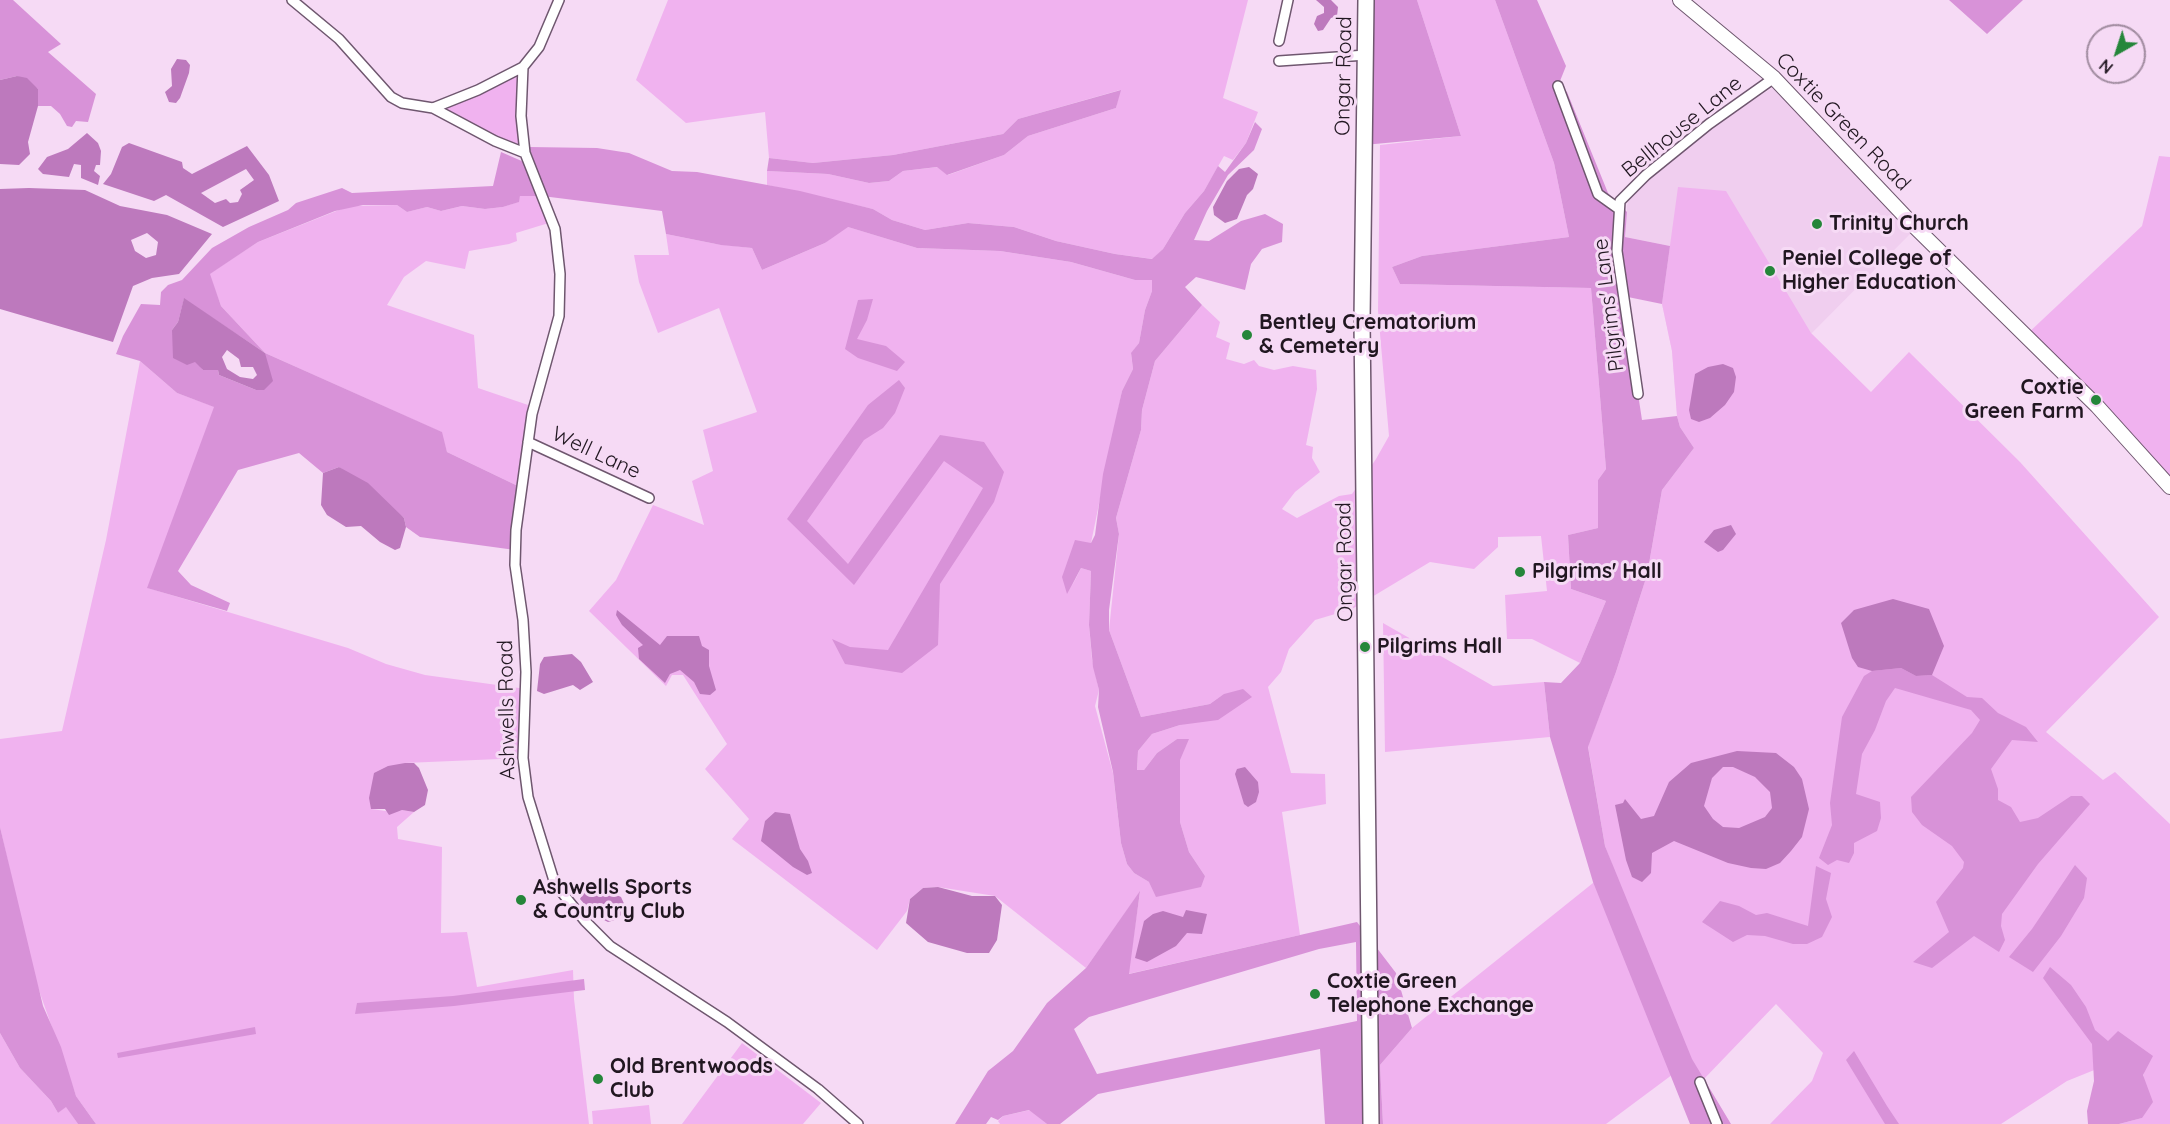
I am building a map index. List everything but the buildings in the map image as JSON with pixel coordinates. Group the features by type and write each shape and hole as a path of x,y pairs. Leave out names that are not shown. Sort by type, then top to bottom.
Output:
{"main road":[{"name":"Ongar Road","path":"1366,0 1362,321 1371,1124"}],"street":[{"path":"292,0 339,39 391,97 402,103 433,108 495,141 525,153"},
{"path":"433,108 478,90 523,67 539,47 560,0"},
{"path":"1279,41 1288,0"},
{"name":"Coxtie Green Road","path":"1680,0 1774,78 1916,228 2097,406 2170,487"},
{"path":"1279,61 1366,55"},
{"name":"Ashwells Road","path":"523,67 521,116 525,153 555,229 560,274 560,316 532,414 516,530 515,565 523,620 526,672 523,758 528,797 555,884 585,921 610,946 727,1022 818,1089 858,1124"},
{"name":"Bellhouse Lane","path":"1619,209 1620,201 1646,175 1709,124 1774,78"},
{"name":"Pilgrims' Lane","path":"1558,86 1598,194 1619,209 1617,251 1638,394"},
{"name":"Well Lane","path":"528,441 649,498"},
{"path":"1700,1082 1717,1124"}],"shaded area":[{"path":"0,0 13,0 61,44 48,52 96,94 88,122 76,121 72,127 67,126 60,114 51,106 38,106 38,89 17,76 0,80"},
{"path":"668,0 1248,0 1223,98 1258,112 1246,143 1233,160 1224,156 1204,191 1185,213 1163,249 1153,259 1115,254 1056,241 1014,227 968,223 925,230 892,220 873,209 767,185 767,171 828,174 869,183 889,181 903,171 938,167 948,175 1004,155 1028,136 1116,108 1120,90 1018,119 1003,134 893,155 813,163 769,158 765,112 686,123 636,80"},
{"path":"1316,0 1331,0 1338,7 1337,16 1331,18 1323,30 1318,31 1314,24 1317,16 1324,13 1324,7"},
{"path":"1366,0 1417,0 1461,136 1364,145"},
{"path":"1417,0 1495,0 1554,163 1569,237 1422,256 1392,267 1400,284 1591,288 1606,469 1598,480 1598,528 1568,535 1571,589 1606,601 1580,663 1532,639 1507,639 1505,595 1547,591 1541,536 1498,537 1498,547 1474,569 1430,562 1352,609 1315,620 1289,649 1281,672 1268,687 1291,773 1325,774 1326,804 1282,812 1300,935 1128,974 1140,892 1086,968 995,896 938,887 923,888 910,899 907,911 877,950 732,839 749,819 705,769 727,744 683,675 672,675 666,686 589,611 616,580 653,505 704,525 692,481 713,471 703,430 757,412 719,308 658,333 639,282 634,255 669,255 666,234 716,244 752,248 762,270 825,243 845,226 917,248 1000,251 1071,262 1135,280 1152,280 1152,291 1145,310 1139,343 1131,354 1133,369 1122,391 1091,543 1072,586 1081,568 1091,571 1089,625 1092,659 1099,690 1095,706 1113,773 1121,843 1127,864 1134,873 1149,882 1205,876 1189,852 1180,822 1180,760 1177,739 1157,753 1144,770 1137,771 1138,751 1152,734 1180,725 1210,704 1141,717 1109,630 1119,534 1116,518 1141,430 1142,410 1155,361 1202,305 1220,322 1216,337 1230,343 1226,359 1244,364 1254,360 1259,366 1274,370 1293,366 1316,370 1317,389 1306,445 1313,447 1312,458 1320,472 1295,492 1282,509 1297,518 1339,496 1352,494 1389,436 1378,311 1380,145 1461,136"},
{"path":"1495,0 1537,0 1566,66 1558,86 1567,92 1608,193 1627,212 1625,237 1670,246 1662,304 1623,296 1642,420 1677,416 1680,427 1694,448 1662,490 1647,575 1616,672 1588,747 1605,846 1692,1059 1731,1124 1690,1124 1593,882 1550,737 1544,682 1561,683 1580,663 1606,601 1571,589 1568,535 1598,528 1598,480 1606,469 1591,288 1400,284 1392,267 1422,256 1569,237 1554,163"},
{"path":"1949,0 2023,0 1987,34"},
{"path":"177,59 186,60 190,65 180,98 176,103 169,102 165,92 172,86 171,69"},
{"path":"523,67 525,153 433,108"},
{"path":"17,76 27,78 38,89 38,106 28,142 30,154 19,165 0,164 0,80"},
{"name":"Peniel College of Higher Education","path":"1772,88 1914,230 1700,446 1677,416 1672,351 1662,304 1670,246 1625,237 1627,205 1632,192 1706,130"},
{"path":"1121,90 1116,108 1028,136 1004,155 947,175 937,167 903,171 889,181 869,183 828,174 767,171 769,158 813,163 893,155 1003,134 1018,119"},
{"path":"1255,122 1262,129 1254,150 1228,175 1207,211 1194,240 1209,241 1241,221 1265,214 1283,224 1282,242 1262,249 1251,264 1245,290 1196,277 1185,287 1202,305 1155,361 1142,410 1141,430 1116,518 1119,534 1109,610 1109,630 1141,717 1210,704 1224,694 1243,689 1252,697 1218,720 1180,725 1152,734 1138,751 1137,770 1144,770 1157,753 1177,739 1189,739 1180,760 1180,822 1189,852 1205,876 1201,887 1156,897 1149,882 1134,873 1127,864 1121,843 1113,772 1098,707 1099,690 1093,667 1089,625 1091,571 1081,568 1067,594 1062,577 1075,540 1091,543 1095,535 1103,474 1122,391 1133,369 1131,353 1139,343 1145,310 1152,291 1152,280 1135,280 1071,262 1000,251 917,248 848,227 825,243 762,270 752,248 721,245 666,234 662,211 542,196 520,196 519,202 485,209 462,206 441,211 427,207 407,212 397,205 363,205 335,211 258,242 210,274 221,306 265,353 442,432 447,452 522,488 515,550 420,537 406,527 404,518 339,467 323,473 299,453 238,470 178,571 191,585 230,603 227,611 147,588 214,407 177,393 140,361 116,354 141,304 160,305 161,292 168,285 182,280 212,248 249,227 288,210 296,203 342,188 352,193 493,186 501,152 524,162 533,158 529,147 597,148 629,153 672,171 697,172 800,191 873,209 892,220 925,230 968,223 1014,227 1056,241 1115,254 1152,259 1163,249 1185,213 1204,191 1218,166 1225,172 1246,143","holes":["184,299 265,353 256,390 219,375 218,370 212,368 203,370 172,330 178,322"]},
{"path":"87,133 98,143 101,151 100,165 96,165 94,171 100,176 98,185 81,178 81,165 74,164 69,177 43,174 38,169 47,157 68,149"},
{"path":"129,143 182,162 183,168 192,174 247,146 269,175 279,201 223,227 166,195 154,201 103,184 111,174 122,147","holes":["246,169 254,180 240,190 242,194 238,202 230,203 226,199 215,203 201,193"]},
{"path":"2159,156 2170,157 2170,487 2025,336 2142,226"},
{"path":"1249,167 1258,174 1253,189 1247,195 1237,219 1225,223 1214,215 1213,207 1227,181 1239,169"},
{"path":"1678,187 1726,191 1811,333 1871,392 1909,352 2020,462 2159,617 2046,732 2103,780 2115,772 2170,824 2170,1124 2119,1124 2142,1118 2144,1050 2067,1081 2001,1124 1770,1124 1812,1081 1823,1053 1776,1004 1703,1080 1692,1060 1606,1124 1383,1124 1380,1065 1412,1028 1613,867 1605,846 1588,746 1616,672 1647,575 1662,490 1694,448 1680,427 1677,416 1672,351 1662,304"},
{"path":"0,189 85,190 120,206 167,215 212,234 179,274 152,278 133,286 113,342 0,309","holes":["147,233 158,242 156,255 146,258 135,251 131,240"]},
{"path":"520,196 542,196 552,222 516,233 517,241 509,244 469,251 465,269 426,261 404,277 387,305 474,335 478,388 534,407 522,488 447,452 441,432 265,353 221,306 209,274 258,242 349,206 397,205 407,212 427,207 441,211 462,206 485,209 518,202"},
{"path":"184,298 265,353 273,381 264,390 256,390 219,375 218,370 203,370 195,362 187,365 173,358 172,330 178,322","holes":["227,350 239,359 241,367 253,367 257,375 253,379 240,377 227,369 222,357"]},
{"path":"873,299 867,320 857,339 886,346 905,362 897,371 858,358 845,349 858,300"},
{"path":"140,361 177,393 215,407 148,588 348,648 386,664 425,675 526,689 523,758 405,763 372,809 414,812 397,827 398,839 442,847 441,933 467,932 477,987 573,970 574,999 589,1124 96,1124 76,1096 34,976 0,827 0,739 62,731 106,540"},
{"path":"1723,364 1733,368 1736,377 1734,392 1725,405 1710,418 1699,422 1691,419 1689,410 1695,374 1708,367"},
{"path":"899,380 905,388 895,413 883,428 864,440 807,521 848,564 940,435 984,442 1004,472 994,502 940,584 938,645 902,673 845,664 832,639 850,647 888,650 983,488 944,461 854,585 787,519 868,405"},
{"path":"339,467 368,483 404,518 406,527 400,548 395,550 380,542 361,526 346,527 327,515 321,505 323,473"},
{"path":"1731,525 1736,534 1723,550 1718,552 1704,542 1714,530"},
{"path":"1893,599 1929,609 1944,646 1932,675 1916,676 1901,668 1872,671 1858,667 1852,658 1841,623 1854,610"},
{"path":"617,610 660,645 667,636 699,636 702,646 709,650 709,666 716,690 710,695 700,694 694,682 680,670 670,674 665,683 639,659 638,648 643,645 622,625 616,615"},
{"path":"1383,623 1493,686 1544,682 1550,737 1385,752"},
{"path":"572,654 581,662 593,682 580,690 573,685 544,694 537,691 540,664 544,657"},
{"path":"1901,668 1916,676 1932,675 1967,697 1982,698 1998,713 2026,727 2038,742 2012,740 1991,769 1998,789 1998,800 2011,807 2020,822 2038,818 2071,796 2082,796 2090,804 2038,864 2002,914 2001,926 2005,940 1999,952 1974,936 1932,968 1913,962 1949,932 1936,902 1963,868 1964,862 1952,846 1922,825 1912,812 1911,797 1972,733 1980,720 1971,710 1895,688 1886,701 1875,730 1862,754 1856,794 1880,802 1881,818 1877,831 1854,843 1854,853 1849,863 1837,860 1828,865 1819,858 1832,825 1830,803 1842,717 1864,676 1872,671"},
{"path":"1737,751 1776,753 1794,767 1802,779 1809,809 1802,837 1780,863 1766,869 1751,868 1728,863 1674,841 1652,853 1651,873 1642,882 1632,877 1626,860 1615,805 1623,803 1625,799 1641,819 1654,816 1669,782 1691,763","holes":["1723,767 1733,767 1755,777 1770,792 1772,808 1765,817 1739,828 1723,827 1713,819 1704,806 1712,778"]},
{"path":"414,763 419,768 428,790 425,805 414,812 402,810 389,815 385,809 371,809 369,798 374,773 388,766"},
{"path":"1245,767 1258,782 1259,792 1256,802 1248,807 1244,804 1235,774 1237,769"},
{"path":"775,812 790,814 800,849 812,873 807,875 793,867 761,841 765,821"},
{"path":"0,827 43,1006 61,1047 76,1096 96,1124 78,1124 66,1107 58,1113 51,1101 20,1068 0,1033"},
{"path":"2075,865 2087,878 2084,898 2061,936 2033,972 2009,957 2032,929"},
{"path":"1816,866 1831,873 1826,899 1832,917 1822,937 1807,944 1793,944 1765,936 1747,935 1733,942 1702,922 1720,901 1739,906 1756,915 1767,913 1808,926"},
{"path":"599,887 621,897 626,908 618,919 608,922 594,915 580,899 586,888"},
{"path":"938,887 972,896 995,896 1002,905 997,940 989,953 967,953 928,942 906,923 910,899 923,888"},
{"path":"1140,891 1129,974 1357,922 1396,973 1412,1028 1380,1065 1383,1124 1325,1124 1320,1049 1098,1094 1060,1124 1047,1124 1029,1110 1003,1116 998,1120 991,1117 986,1124 955,1124 988,1071 1013,1051 1047,1003 1086,968","holes":["1356,942 1357,1021 1097,1074 1074,1029 1089,1017 1319,949"]},
{"path":"1186,910 1207,914 1202,934 1187,933 1176,946 1147,962 1135,958 1144,921 1153,914 1163,911 1183,917"},
{"path":"2050,967 2071,985 2086,1007 2095,1030 2108,1041 2118,1031 2153,1056 2143,1075 2153,1102 2142,1118 2119,1124 2088,1124 2087,1111 2094,1081 2092,1044 2043,978"},
{"path":"584,979 585,990 454,1006 355,1014 357,1003 453,996"},
{"path":"255,1027 256,1034 118,1058 117,1053"},
{"path":"0,1033 20,1068 51,1101 58,1113 66,1106 78,1124 0,1124"},
{"path":"742,1043 821,1103 803,1124 682,1124"},
{"path":"1854,1051 1899,1124 1885,1124 1846,1060"},
{"path":"649,1105 651,1124 593,1124 592,1111"},
{"path":"1030,1110 1047,1124 1000,1124 998,1121 1003,1116"}],"place":[{"name":"Trinity Church","path":"1817,224"},
{"name":"Peniel College of Higher Education","path":"1770,271"},
{"name":"Bentley Crematorium & Cemetery","path":"1247,335"},
{"name":"Coxtie Green Farm","path":"2096,400"},
{"name":"Pilgrims' Hall","path":"1520,572"},
{"name":"Pilgrims Hall","path":"1365,647"},
{"name":"Ashwells Sports & Country Club","path":"521,900"},
{"name":"Coxtie Green Telephone Exchange","path":"1315,994"},
{"name":"Old Brentwoods Club","path":"598,1079"}]}
